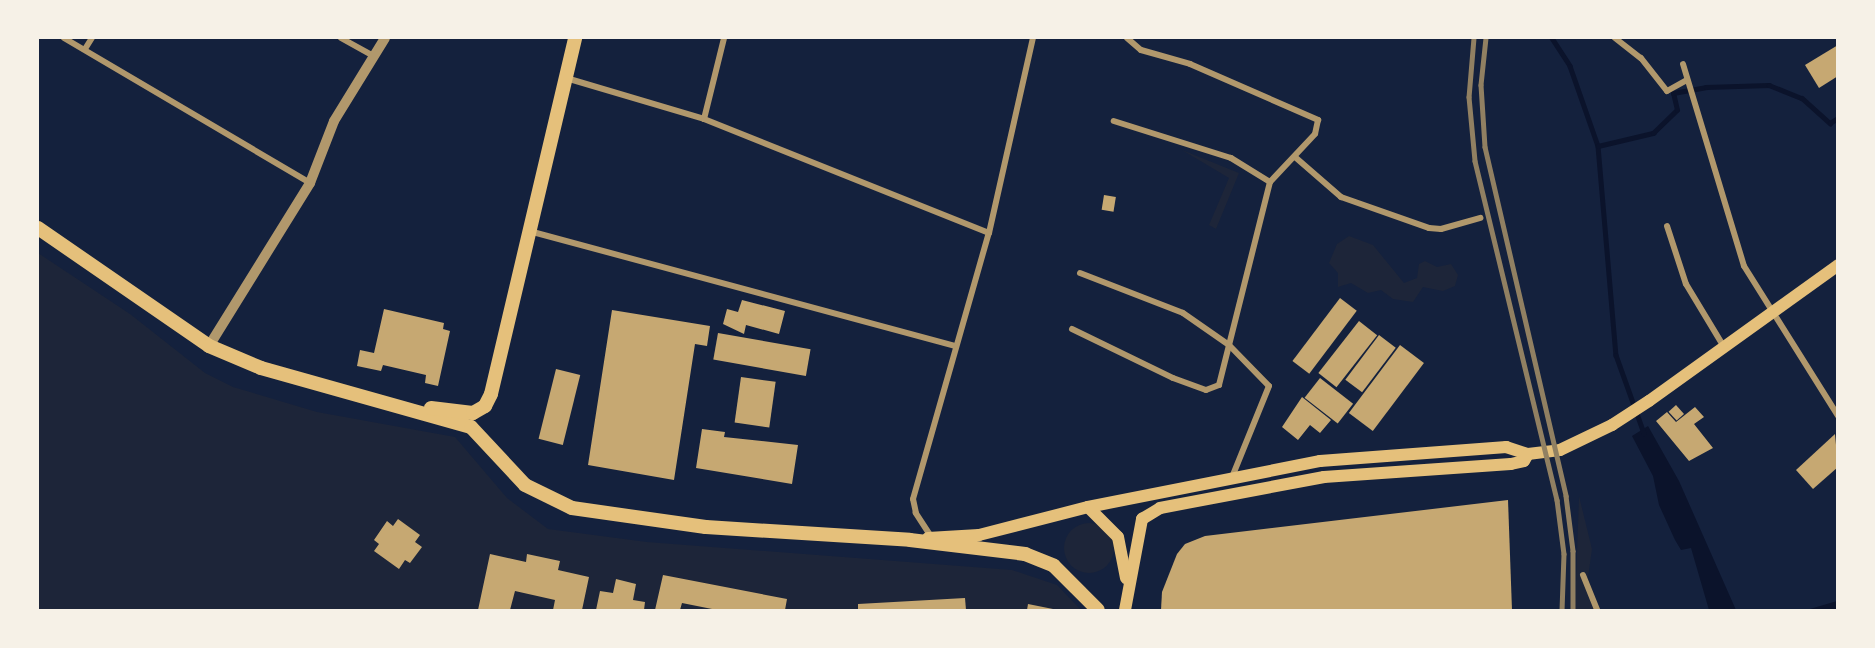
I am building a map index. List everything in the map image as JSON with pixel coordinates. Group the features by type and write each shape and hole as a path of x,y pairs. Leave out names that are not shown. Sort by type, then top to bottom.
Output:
{"main road":[{"path":"411,408 472,413 485,406 574,38"},
{"path":"38,228 209,346 261,368 411,408 471,427 525,485 572,508 706,527 910,540 1025,554 1054,566 1098,610"},
{"path":"910,540 979,535 1088,507 1332,460 1506,447 1528,454 1560,455 1649,401 1838,265"},
{"path":"1125,610 1142,519 1160,508 1324,477 1511,464 1524,460 1528,454"},
{"path":"1088,507 1118,537 1128,588"}],"street":[{"path":"64,38 310,183"},
{"path":"85,49 92,38"},
{"path":"341,38 376,57"},
{"path":"209,346 310,183 334,121 376,57 385,38"},
{"path":"704,119 724,38"},
{"path":"932,538 916,513 913,500 989,233 1033,38"},
{"path":"1072,328 1173,378 1206,390 1219,386 1270,182 1315,134 1318,120 1190,64 1141,50 1127,38"},
{"path":"1615,38 1641,58 1667,91 1688,81"},
{"path":"1683,64 1744,266 1838,416"},
{"path":"566,78 704,119 989,233"},
{"path":"1114,121 1231,158 1270,182"},
{"path":"1295,157 1341,197 1429,228 1441,230 1480,218"},
{"path":"1667,226 1686,284 1725,348"},
{"path":"528,231 956,346"},
{"path":"1080,273 1183,313 1229,345 1270,390 1231,479"},
{"path":"1583,574 1597,610"}],"shaded area":[{"path":"1182,150 1239,173 1216,229 1209,225 1229,178"},
{"path":"1349,236 1373,245 1404,283 1417,278 1419,264 1425,261 1437,267 1451,264 1458,275 1455,286 1443,291 1423,287 1413,302 1393,299 1381,290 1368,293 1351,283 1338,287 1338,273 1329,263 1337,244"},
{"path":"38,253 130,314 205,373 233,387 317,412 455,437 507,498 548,529 647,542 1012,570 1057,585 1081,610 38,610"},
{"path":"1648,426 1679,481 1736,610 1709,610 1691,548 1681,550 1675,540 1659,505 1653,476 1632,436"},
{"path":"1579,496 1592,549 1588,578 1599,610 1575,610"},
{"path":"1089,523 1098,525 1109,534 1114,548 1112,557 1103,568 1089,573 1080,571 1069,562 1064,548 1066,539 1075,528"},
{"path":"1837,601 1837,610 1801,610 1810,609"}],"building":[{"path":"1838,45 1838,76 1819,88 1805,65"},
{"path":"1104,195 1116,197 1114,212 1102,210"},
{"path":"1340,298 1357,311 1309,374 1292,361"},
{"path":"742,300 785,311 779,334 746,325 744,334 723,324 727,309 738,312"},
{"path":"384,309 444,323 443,329 450,331 438,386 425,383 426,375 383,365 381,371 357,366 360,350 374,353"},
{"path":"612,310 710,326 707,346 695,344 674,480 588,465"},
{"path":"1359,321 1377,335 1336,387 1318,373"},
{"path":"718,333 811,349 806,376 713,360"},
{"path":"1379,335 1396,348 1362,392 1345,380"},
{"path":"1400,345 1424,363 1373,431 1349,413"},
{"path":"556,369 580,375 563,445 539,439"},
{"path":"741,377 776,382 769,427 735,423"},
{"path":"1320,378 1353,404 1338,424 1305,398"},
{"path":"1302,397 1331,420 1320,433 1310,425 1298,440 1282,427"},
{"path":"1676,405 1684,414 1677,421 1669,412"},
{"path":"1695,407 1704,417 1694,424 1713,448 1689,461 1656,421 1667,412 1676,422"},
{"path":"702,429 725,432 724,437 798,445 792,484 696,468"},
{"path":"1835,434 1838,467 1813,489 1796,470"},
{"path":"1508,500 1512,610 1161,610 1162,592 1177,554 1185,544 1205,536"},
{"path":"398,519 420,535 415,542 422,547 410,563 405,560 399,569 374,551 379,544 374,540 387,521 393,526"},
{"path":"490,554 526,562 527,554 560,561 558,570 589,577 582,610 553,610 555,600 515,591 510,610 478,610"},
{"path":"663,575 787,599 785,610 717,610 682,603 680,610 655,610"},
{"path":"616,579 636,584 633,600 645,602 644,610 596,610 600,591 613,593"},
{"path":"965,598 966,610 858,610 858,604"},
{"path":"1028,604 1053,609 1027,610"}],"waterway":[{"path":"1552,38 1570,66 1598,146 1616,355 1644,433"},
{"path":"1598,146 1653,133 1677,110 1673,93 1706,87 1769,85 1802,98 1830,123 1838,118"}],"railway":[{"path":"1474,38 1469,97 1475,161 1557,500 1564,554 1562,610"},
{"path":"1486,38 1481,85 1485,147 1566,496 1573,551 1573,610"}]}
